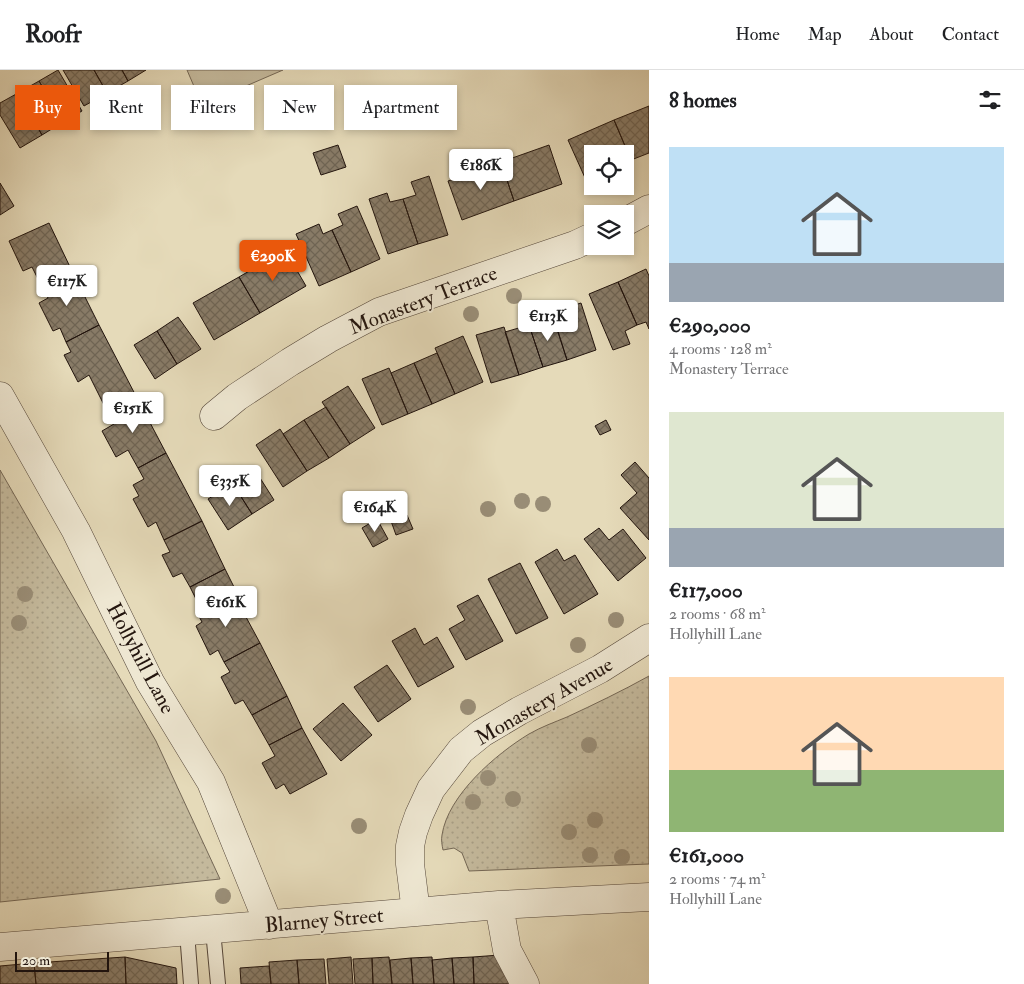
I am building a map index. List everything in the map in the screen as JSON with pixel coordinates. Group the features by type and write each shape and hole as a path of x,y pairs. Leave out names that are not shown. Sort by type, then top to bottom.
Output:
{"street":[{"path":"634,217 649,209"},
{"name":"Monastery Terrace","path":"214,416 237,397 328,338 379,312 584,241"},
{"name":"Hollyhill Lane","path":"0,396 76,531 150,682 211,782 269,926"},
{"name":"Monastery Avenue","path":"416,912 410,864 410,846 413,832 431,788 461,750 482,733 519,711 600,669 649,638"},
{"name":"Blarney Street","path":"0,948 499,905 649,897"},
{"path":"499,905 507,950 525,984"}],"lane":[{"path":"191,984 200,931"},
{"path":"200,931 218,984"}],"shaded area":[{"path":"187,70 283,70 248,85 193,85"},
{"path":"0,470 156,741 220,879 0,902"},
{"path":"649,676 649,864 469,871 462,853 454,848 443,850 442,835 453,805 475,777 502,753 534,731 567,717"}],"building":[{"path":"58,70 67,85 41,85 39,81"},
{"path":"63,70 94,70 102,85 90,85 90,103 84,106 80,99 80,85 72,85"},
{"path":"94,70 122,70 128,81 121,85 102,85"},
{"path":"122,70 146,70 128,81"},
{"path":"39,81 41,85 32,85"},
{"path":"15,95 15,130 39,130 42,135 20,148 0,115 0,103"},
{"path":"649,106 649,153 634,159 634,145 625,145 614,120"},
{"path":"614,120 625,145 584,145 584,176 568,140"},
{"path":"39,130 50,130 42,135"},
{"path":"338,145 346,167 321,175 313,153"},
{"path":"549,145 562,184 514,201 501,162"},
{"path":"501,162 514,201 462,220 448,181"},
{"path":"429,176 448,235 418,244 403,199 416,195 411,182"},
{"path":"0,183 14,206 0,215"},
{"path":"387,193 390,202 403,199 418,244 388,254 369,199"},
{"path":"357,206 380,259 351,272 332,230 343,225 338,214"},
{"path":"49,223 71,269 41,285 32,267 23,271 9,241"},
{"path":"319,224 323,234 332,230 351,272 319,286 296,234"},
{"path":"285,250 306,286 260,313 239,277"},
{"path":"71,269 99,325 66,342 60,328 53,331 39,303 48,298 41,285"},
{"path":"646,269 649,276 649,329 646,322 637,325 618,282"},
{"path":"239,277 260,313 214,340 193,303"},
{"path":"618,282 637,325 625,331 630,344 613,350 589,294"},
{"path":"581,303 596,350 567,360 552,312"},
{"path":"178,317 201,349 177,364 157,331"},
{"path":"553,317 567,360 543,367 529,325"},
{"path":"99,325 137,398 108,413 89,375 78,382 64,355 71,352 66,342"},
{"path":"529,325 543,367 519,375 505,332"},
{"path":"504,327 519,375 491,383 476,335"},
{"path":"157,331 177,364 155,379 134,345"},
{"path":"463,336 483,382 455,394 435,348"},
{"path":"437,353 455,394 432,404 414,363"},
{"path":"414,363 432,404 408,414 391,373"},
{"path":"389,368 408,414 382,425 362,379"},
{"path":"348,386 375,428 350,444 322,402"},
{"path":"137,398 166,453 138,468 128,450 116,457 102,431 114,424 108,413"},
{"path":"326,407 350,444 329,458 304,420"},
{"path":"304,420 329,458 307,471 283,434"},
{"path":"606,420 611,430 600,435 595,426"},
{"path":"280,429 307,471 283,487 256,445"},
{"path":"166,453 202,521 164,540 156,522 148,527 133,499 139,496 133,485 144,479 138,468"},
{"path":"635,462 649,478 649,540 620,508 637,493 621,475"},
{"path":"255,470 274,500 252,514 233,484"},
{"path":"233,484 252,514 228,530 208,499"},
{"path":"407,515 413,529 396,535 391,521"},
{"path":"377,519 388,539 373,547 362,528"},
{"path":"202,521 225,569 190,587 182,573 173,577 162,555 170,552 164,540"},
{"path":"599,528 609,540 623,529 646,558 618,581 584,539"},
{"path":"557,549 564,561 575,555 598,594 564,614 535,562"},
{"path":"520,563 548,618 516,634 488,579"},
{"path":"225,569 236,591 201,609 190,587"},
{"path":"233,593 260,643 224,662 218,650 210,655 196,626 202,622 196,611"},
{"path":"478,595 503,641 466,660 449,629 465,620 457,606"},
{"path":"415,628 424,645 437,637 454,667 418,687 392,641"},
{"path":"260,643 287,696 252,715 243,700 235,704 221,677 230,672 224,662"},
{"path":"387,665 411,699 378,722 354,687"},
{"path":"287,696 302,728 269,745 252,715"},
{"path":"343,703 372,735 341,761 313,729"},
{"path":"302,728 327,774 290,794 284,784 276,789 262,763 275,756 269,745"},
{"path":"500,955 512,984 474,984 473,957"},
{"path":"125,957 176,968 177,984 126,984"},
{"path":"125,957 126,984 36,984 34,963"},
{"path":"351,957 353,984 329,984 327,959"},
{"path":"389,957 392,984 373,984 372,958"},
{"path":"432,957 434,984 413,984 411,958"},
{"path":"473,957 474,984 454,984 452,958"},
{"path":"372,958 373,984 355,984 353,959"},
{"path":"411,958 413,984 392,984 390,960"},
{"path":"452,958 454,984 434,984 432,960"},
{"path":"324,959 326,984 299,984 297,960"},
{"path":"297,960 299,984 271,984 269,962"},
{"path":"34,963 36,984 0,984 0,966"},
{"path":"269,966 271,984 241,984 240,968"}]}
